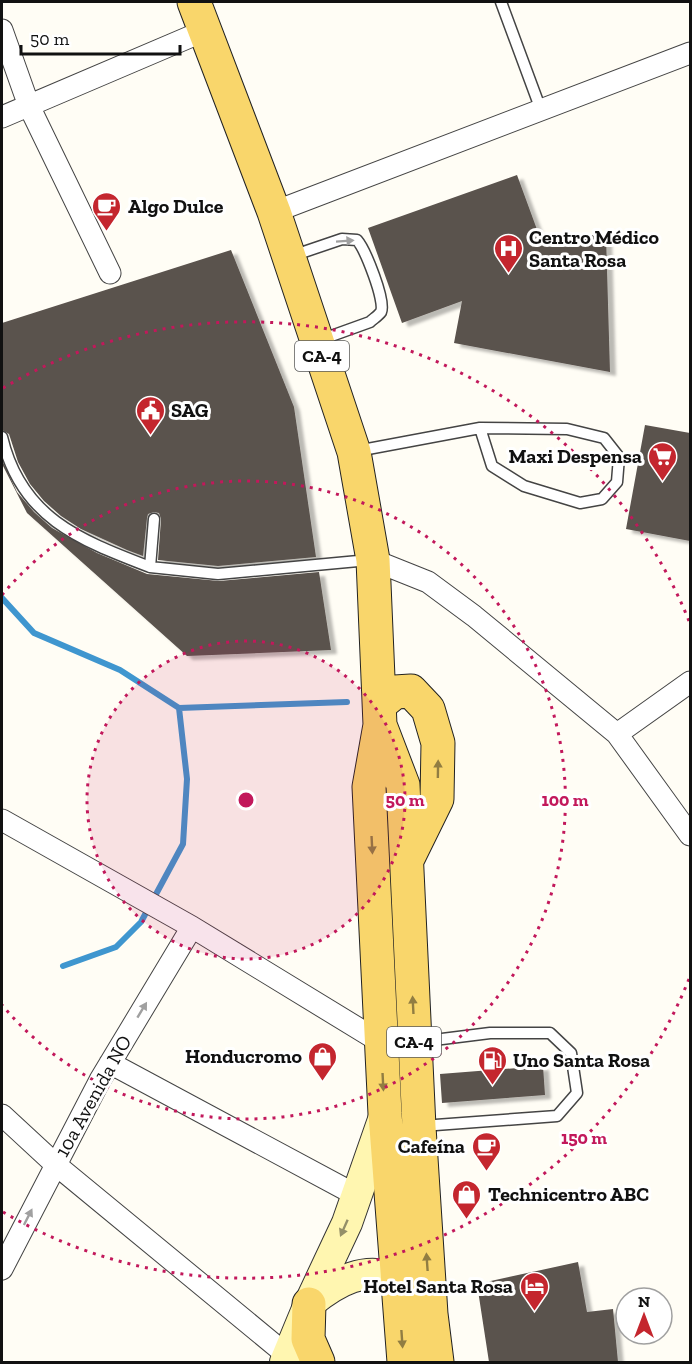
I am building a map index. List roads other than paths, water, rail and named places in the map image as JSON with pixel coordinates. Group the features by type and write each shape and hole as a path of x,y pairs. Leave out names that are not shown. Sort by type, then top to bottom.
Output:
{"main road":[{"name":"CA-4","path":"200,16 274,212 354,452 373,560 380,715 369,787 385,1114 404,1362"},
{"path":"380,715 395,692 411,691 428,709 438,743 437,799 406,862"},
{"name":"CA-4","path":"380,715 403,785 414,1042 432,1360"},
{"path":"297,1360 308,1339 309,1304"}],"street":[{"path":"2,117 29,106 200,16"},
{"path":"2,30 29,106 110,273"},
{"path":"274,212 690,53"},
{"path":"373,560 428,582 474,616 617,734 690,835"},
{"path":"617,734 690,682"},
{"path":"2,820 164,910 382,1043"},
{"name":"10a Avenida NO","path":"2,1269 55,1164 110,1063 192,927"},
{"path":"110,1063 356,1195"},
{"path":"309,1304 347,1223 385,1114"},
{"path":"2,1115 55,1164 297,1360"},
{"path":"309,1304 345,1278 373,1274 398,1280 417,1295 431,1314"}],"lane":[{"path":"501,2 541,110"},
{"path":"289,257 342,239 357,240 363,247 374,279 382,304 381,312 370,322 317,341"},
{"path":"354,452 480,428 567,429 604,438 619,457 617,482 602,499 580,503 524,486 492,466 480,428"},
{"path":"2,437 6,456 32,502 57,524 112,552 150,567 218,574 373,560"},
{"path":"150,567 154,519"},
{"path":"414,1042 490,1033 550,1033 571,1053 577,1093 557,1116 419,1126"}],"waterway":[{"path":"2,598 34,633 120,670 179,708 347,702"},
{"path":"63,966 116,947 141,922 183,844 187,779 179,708"}],"place":[{"name":"Algo Dulce","path":"107,232"},
{"name":"Centro Médico Santa Rosa","path":"508,274"},
{"name":"SAG","path":"150,436"},
{"name":"Maxi Despensa","path":"663,482"},
{"name":"Honducromo","path":"323,1082"},
{"name":"Uno Santa Rosa","path":"492,1086"},
{"name":"Cafeína","path":"486,1172"},
{"name":"Technicentro ABC","path":"467,1220"},
{"name":"Hotel Santa Rosa","path":"534,1312"}]}
